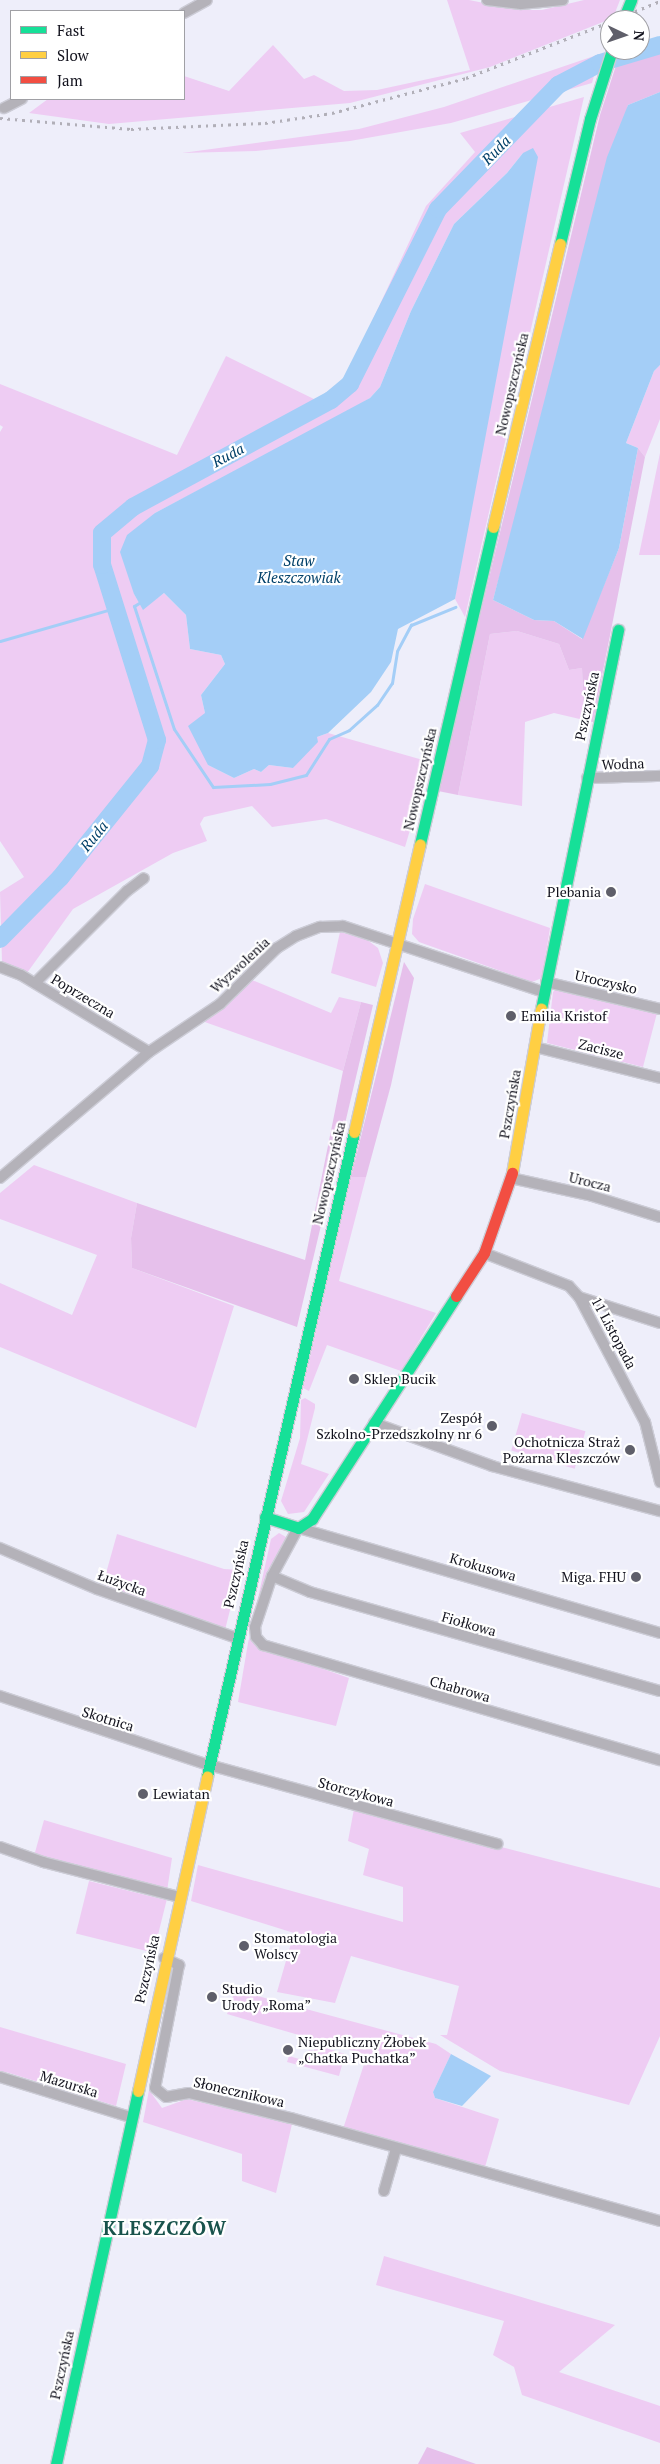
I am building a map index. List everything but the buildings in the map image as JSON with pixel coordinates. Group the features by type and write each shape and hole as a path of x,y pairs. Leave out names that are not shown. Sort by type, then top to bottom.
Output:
{"main road":[{"name":"Nowopszczyńska","path":"265,1516 590,119 609,60"},
{"name":"Pszczyńska","path":"298,1528 315,1514 484,1252 512,1178 546,987 618,630"},
{"name":"Pszczyńska","path":"56,2464 164,1958 265,1516"},
{"path":"265,1516 298,1528"}],"street":[{"path":"185,12 207,0"},
{"path":"487,0 532,4 564,0"},
{"path":"4,108 20,100"},
{"name":"Wodna","path":"587,778 660,776"},
{"path":"35,983 127,891 144,878"},
{"name":"Wyzwolenia","path":"0,1178 149,1052 220,1004 277,948 296,936 320,927 343,926 546,987"},
{"name":"Poprzeczna","path":"0,966 35,983 149,1052"},
{"name":"Uroczysko","path":"546,987 660,1009"},
{"name":"Zacisze","path":"535,1047 660,1078"},
{"name":"Urocza","path":"512,1178 592,1196 660,1217"},
{"name":"11 Listopada","path":"484,1252 569,1286 579,1297 646,1422 660,1482"},
{"path":"579,1297 660,1323"},
{"path":"374,1423 492,1466 660,1511"},
{"name":"Pszczyńska","path":"256,1637 258,1613 272,1576 298,1528"},
{"name":"Krokusowa","path":"298,1528 660,1633"},
{"name":"Łużycka","path":"0,1548 97,1589 237,1638"},
{"name":"Fiołkowa","path":"272,1576 310,1592 660,1691"},
{"name":"Chabrowa","path":"256,1637 263,1646 660,1760"},
{"name":"Skotnica","path":"0,1696 209,1765"},
{"name":"Storczykowa","path":"209,1765 497,1844"},
{"path":"0,1847 43,1862 179,1897"},
{"name":"Słonecznikowa","path":"164,1958 179,1965 155,2088 166,2097 189,2093 660,2221"},
{"name":"Mazurska","path":"0,2077 130,2116"},
{"path":"384,2191 396,2149"}],"shaded area":[{"path":"447,0 469,0 518,10 542,10 584,0 620,0 616,10 600,10 600,23 490,67 350,103 109,124 29,113 47,100 185,100 185,76 229,91 273,45 304,79 314,75 344,91 377,90 470,70"},
{"path":"660,37 660,92 628,105 493,600 534,620 554,621 582,639 619,548 638,448 645,457 593,722 584,720 582,668 569,670 559,644 517,631 490,634 458,795 438,791 600,115 618,60 650,60 650,40"},
{"path":"600,54 592,83 451,123 350,141 256,151 182,153 359,129 444,107"},
{"path":"584,97 465,617 455,599 523,153 507,173 454,224 411,311 380,387 370,398 341,416 155,513 134,594 143,609 164,593 186,615 190,649 221,655 225,664 201,695 205,713 208,765 234,778 254,769 261,772 269,765 293,768 317,737 328,733 430,762 405,847 326,819 272,827 252,806 204,817 200,824 207,841 173,853 73,909 27,973 2,962 0,892 24,877 0,841 0,432 3,427 0,425 0,384 177,455 226,356 318,401 343,383 426,206 475,152 460,133"},
{"path":"660,365 660,419 645,457 638,448 626,443 654,371"},
{"path":"660,453 660,555 639,555"},
{"path":"517,631 559,644 569,670 582,668 584,720 554,713 525,722 522,806 458,795 490,634"},
{"path":"425,884 550,928 542,978 532,982 419,942 412,934 413,919"},
{"path":"340,932 366,939 378,948 383,963 376,987 331,973"},
{"path":"404,962 414,978 391,1085 366,1177 351,1177"},
{"path":"252,980 331,1013 339,997 361,1002 343,1071 202,1021"},
{"path":"558,987 657,1013 643,1067 547,1043 553,992"},
{"path":"361,1002 373,1005 297,1327 132,1268 131,1238 137,1203 305,1260 343,1071"},
{"path":"34,1165 137,1203 131,1238 132,1268 234,1306 196,1428 0,1347 0,1283 72,1315 97,1255 0,1219 0,1193"},
{"path":"351,1177 366,1177 339,1281 436,1313 401,1371 327,1345 309,1391 303,1388"},
{"path":"305,1398 315,1404 315,1408 301,1464 329,1474 304,1512 288,1514 281,1501 300,1438 301,1400"},
{"path":"522,1413 585,1431 575,1469 511,1450"},
{"path":"279,1533 286,1537 286,1542 263,1585 252,1634 255,1645 349,1678 336,1726 238,1702 248,1643 271,1539"},
{"path":"117,1534 224,1569 240,1570 225,1630 103,1584"},
{"path":"354,1809 660,1888 660,2036 629,2105 500,2071 440,2035 447,2035 459,1986 351,1956 335,2003 277,1992 294,1933 191,1901 198,1865 403,1922 403,1887 363,1875 369,1849 348,1841"},
{"path":"44,1820 172,1858 167,1891 34,1856"},
{"path":"89,1881 167,1900 154,1953 76,1933"},
{"path":"235,1990 436,2044 451,2054 433,2092 435,2098 499,2119 485,2167 343,2129 367,2055 227,2014"},
{"path":"0,2027 126,2064 116,2106 6,2072 0,2076"},
{"path":"316,2045 345,2054 339,2076 287,2062 289,2056 306,2061 309,2050 314,2051"},
{"path":"149,2090 162,2108 187,2099 292,2124 276,2193 242,2181 242,2154 143,2122"},
{"path":"384,2256 615,2325 559,2372 660,2406 660,2443 522,2395 514,2367 493,2355 504,2321 376,2285"},
{"path":"427,2447 476,2464 418,2464"}],"water":[{"path":"660,92 660,365 654,371 626,443 638,448 619,548 583,639 554,621 534,620 493,600 607,157 628,105"},
{"name":"Staw Kleszczowiak","path":"533,148 538,157 455,599 398,629 391,662 371,692 328,733 317,737 318,742 293,768 269,765 261,772 254,769 234,778 208,765 188,726 205,713 201,695 225,664 221,655 190,649 186,615 164,593 143,610 134,594 120,552 127,535 155,513 370,398 380,387 411,311 454,224 507,173 523,153"},
{"path":"451,2054 491,2076 462,2106 435,2098 433,2092"}],"waterway":[{"name":"Ruda","path":"0,939 60,878 150,766 157,740 102,565 102,533 133,507 331,400 350,384 438,209 558,85 600,63 660,45"},
{"path":"139,603 134,606 174,729 213,787 270,784 306,775 329,739 349,730 377,705 392,683 397,651 411,625 455,607"},
{"path":"0,641 115,608"}],"railway":[{"path":"638,10 660,1"},
{"path":"0,118 131,129 265,123 332,113 466,78 600,26"}],"traffic: fast":[{"path":"627,10 631,0"},
{"path":"560,244 590,119 609,60"},
{"path":"420,844 493,527"},
{"path":"541,1009 618,630"},
{"path":"207,1776 354,1132"},
{"path":"265,1517 298,1528 312,1519 456,1296"},
{"path":"56,2464 138,2091"}],"traffic: slow":[{"path":"493,527 560,244"},
{"path":"354,1132 420,844"},
{"path":"512,1173 541,1009"},
{"path":"138,2091 207,1776"}],"traffic: jam":[{"path":"456,1296 484,1253 512,1173"}],"place":[{"name":"Plebania","path":"611,892"},
{"name":"Emilia Kristof","path":"511,1016"},
{"name":"Sklep Bucik","path":"354,1379"},
{"name":"Zespół Szkolno-Przedszkolny nr 6","path":"492,1426"},
{"name":"Ochotnicza Straż Pożarna Kleszczów","path":"630,1450"},
{"name":"Miga. FHU","path":"636,1577"},
{"name":"Lewiatan","path":"143,1794"},
{"name":"Stomatologia Wolscy","path":"244,1946"},
{"name":"Studio Urody „Roma”","path":"212,1997"},
{"name":"Niepubliczny Żłobek „Chatka Puchatka”","path":"288,2050"}],"district":[{"name":"KLESZCZÓW","path":"165,2228"}]}
